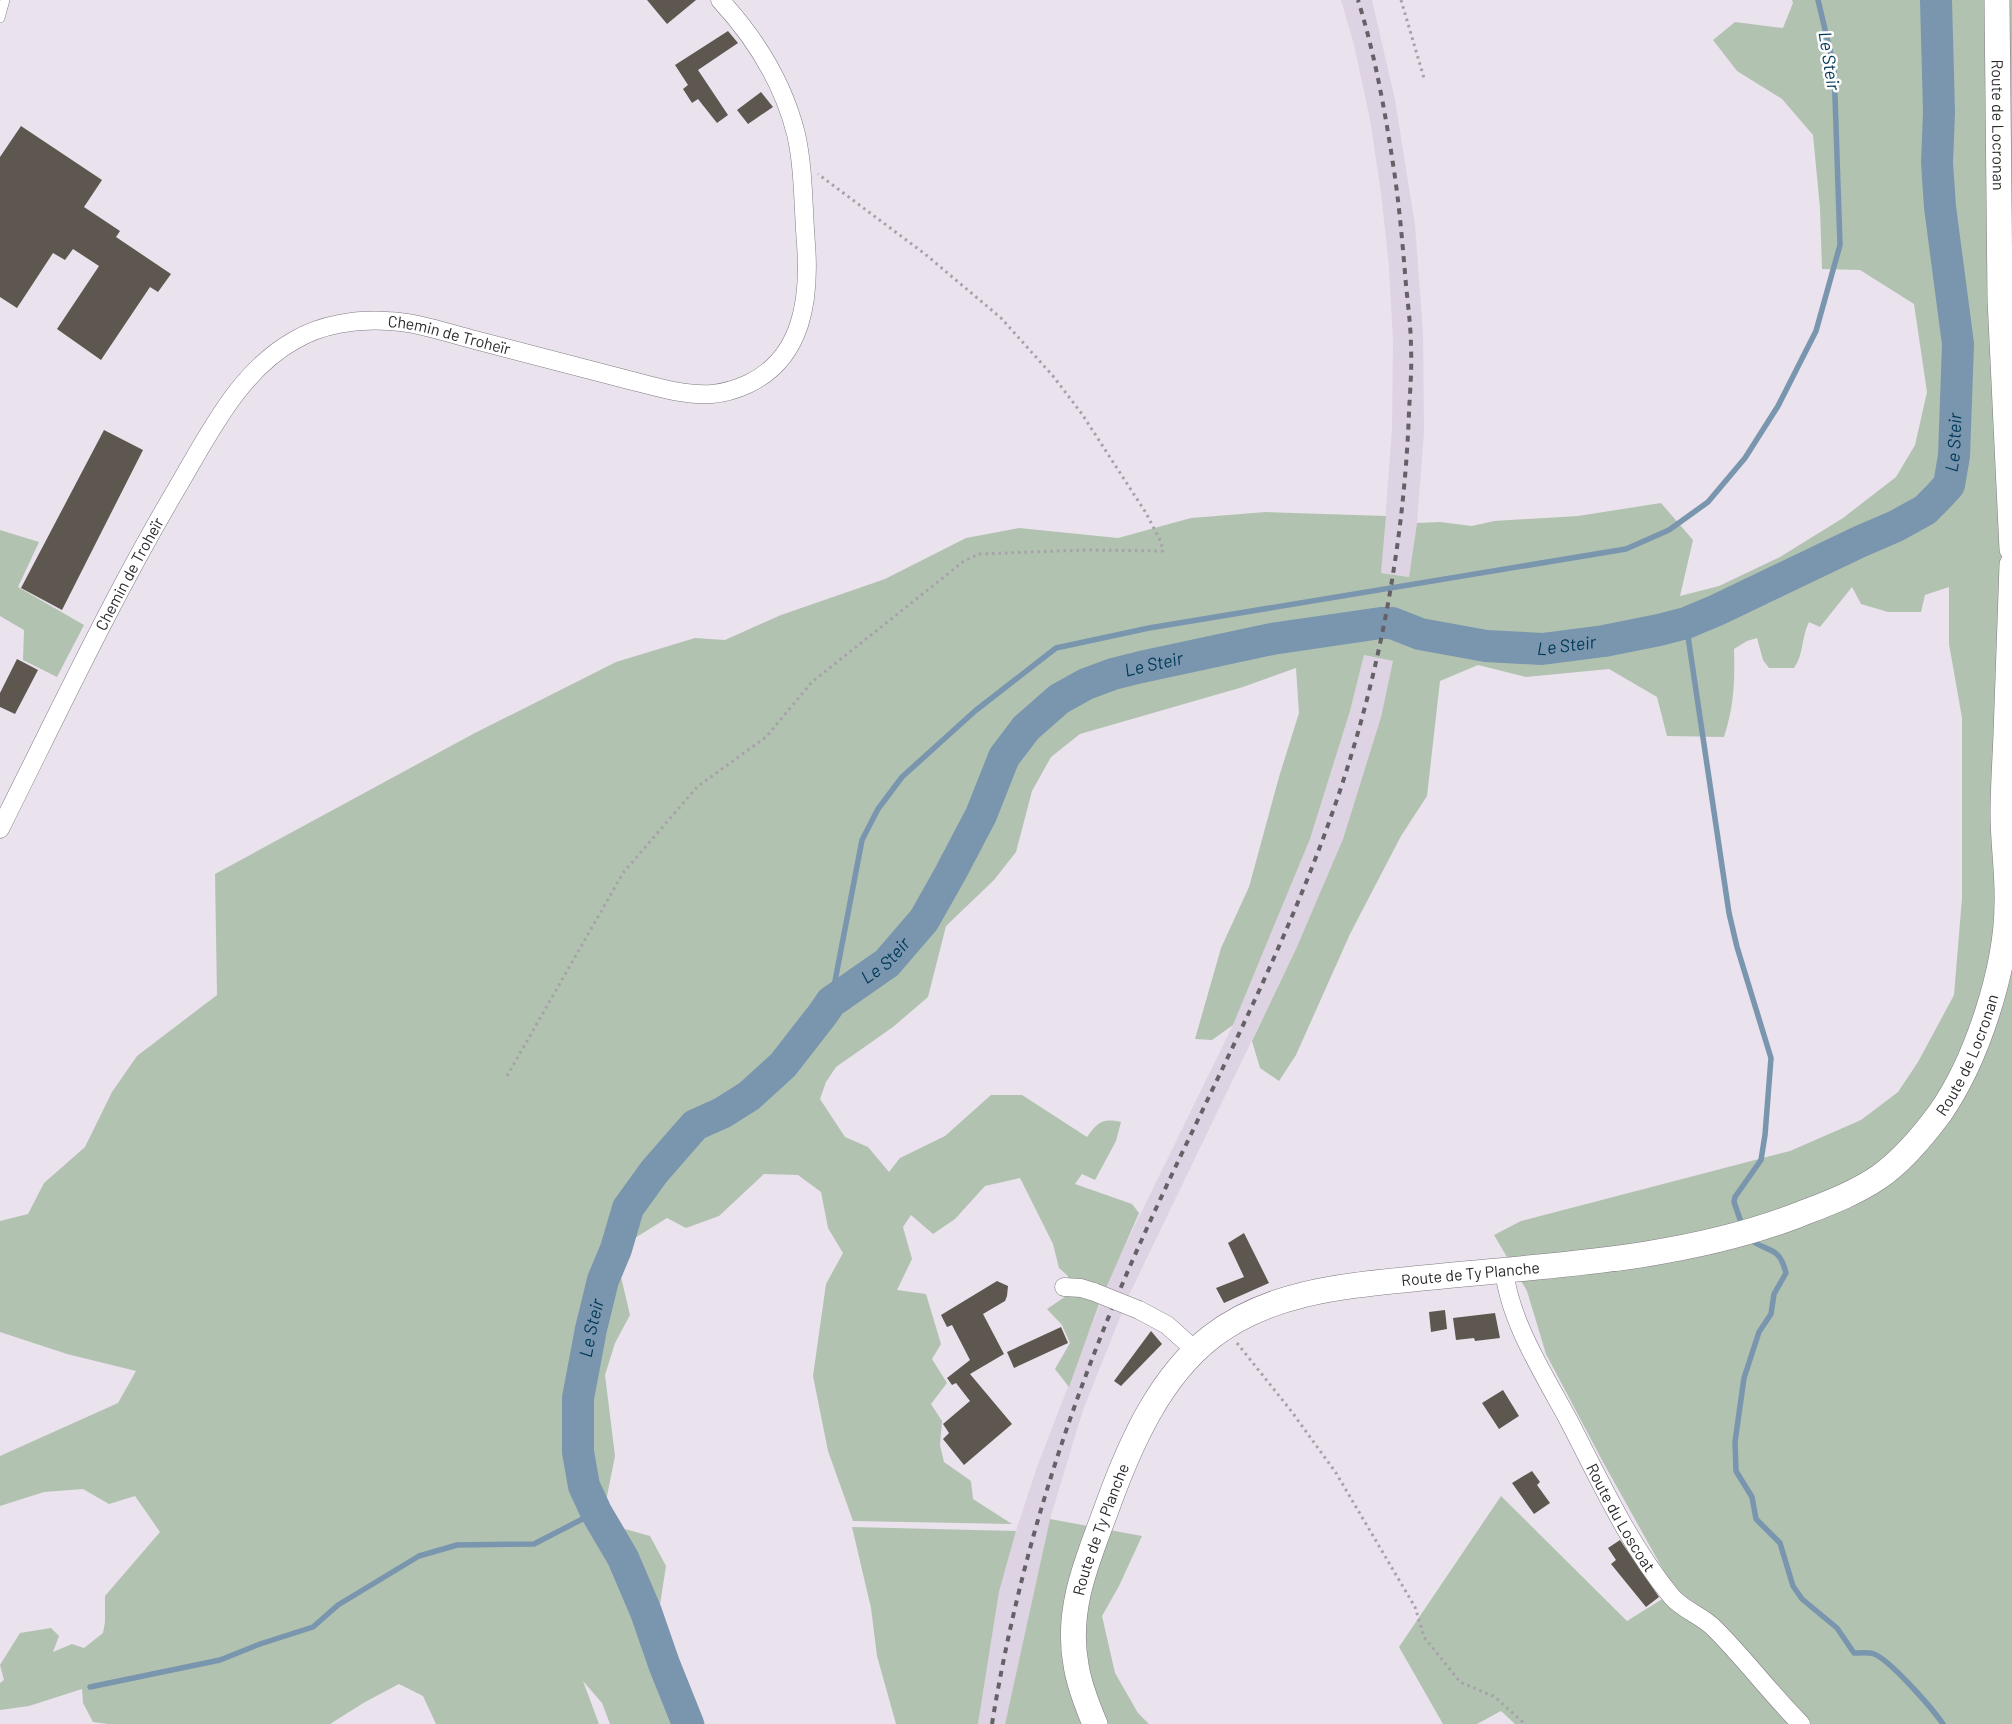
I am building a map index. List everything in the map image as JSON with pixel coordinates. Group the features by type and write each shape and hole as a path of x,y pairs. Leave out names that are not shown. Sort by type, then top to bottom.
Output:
{"street":[{"name":"Chemin de Troheïr","path":"0,829 155,525 232,398 263,362 276,352 310,332 330,326 368,321 391,321 463,337 650,385 690,393 712,394 744,386 771,371 780,361 797,329 806,297 808,271 800,159 796,135 789,112 770,66 747,31 720,0"},
{"name":"Route de Locronan","path":"1997,0 2000,300 2012,549"},
{"name":"Route de Locronan","path":"1748,1232 1847,1195 1878,1177 1897,1163 1940,1113 1970,1057 1997,983 2006,929 2008,903 2003,816 2012,565"},
{"name":"Route de Ty Planche","path":"1095,1724 1080,1685 1073,1648 1074,1610 1079,1583 1116,1482 1146,1420 1170,1381 1196,1351 1224,1328 1270,1304 1322,1290 1640,1255 1702,1244 1748,1232"},
{"name":"Route du Loscoat","path":"1504,1269 1506,1287 1513,1308 1535,1356 1606,1494 1650,1568 1674,1599 1714,1627 1801,1724"},
{"path":"1064,1287 1081,1288 1139,1310 1167,1325 1196,1351"}],"lane":[{"path":"0,18 5,0"}],"path":[{"path":"1401,0 1424,78"},
{"path":"507,1076 543,1009 623,873 697,787 766,737 812,682 964,561 979,554 1087,550 1163,551 1161,542 1146,513 1082,414 1053,376 1001,318 932,260 800,159"},
{"path":"1224,1328 1247,1352 1336,1473 1415,1607 1424,1637 1460,1682 1495,1697 1525,1724"}],"shaded area":[{"path":"1341,0 1372,0 1395,100 1415,225 1423,333 1424,433 1417,523 1409,577 1381,573 1392,430 1393,341 1389,266 1370,119 1354,45"},
{"path":"1364,655 1393,661 1381,717 1343,839 1296,949 1129,1295 1083,1410 1050,1519 1005,1724 978,1724 999,1592 1037,1467 1114,1268 1233,1025 1310,839 1350,711"}],"green space":[{"path":"1792,0 2012,0 2012,1724 1515,1724 1501,1711 1477,1724 1443,1724 1399,1647 1501,1496 1627,1621 1675,1591 1603,1462 1546,1354 1527,1291 1494,1235 1521,1221 1790,1151 1861,1120 1898,1092 1918,1062 1954,995 1962,898 1962,718 1949,644 1949,587 1925,595 1921,612 1888,612 1861,604 1852,587 1820,627 1809,622 1794,668 1769,668 1763,660 1757,638 1747,641 1734,649 1733,694 1724,737 1667,736 1657,697 1609,669 1526,677 1478,665 1440,681 1427,796 1401,836 1350,934 1296,1055 1279,1081 1260,1068 1252,1041 1296,949 1343,839 1381,717 1393,661 1364,655 1350,711 1310,839 1233,1025 1212,1040 1195,1039 1221,948 1249,887 1279,777 1299,713 1296,668 1243,687 1080,734 1051,757 1032,791 1016,852 994,880 946,926 928,997 893,1027 836,1067 826,1082 820,1099 845,1137 868,1147 889,1172 900,1158 945,1136 991,1095 1022,1095 1087,1137 1101,1122 1121,1122 1116,1141 1095,1180 1082,1174 1075,1184 1132,1204 1139,1213 1099,1304 1069,1387 1055,1369 1070,1343 1062,1325 1047,1309 1066,1296 1068,1276 1059,1268 1053,1244 1020,1178 985,1186 955,1219 933,1234 911,1215 903,1227 912,1259 897,1290 926,1294 941,1344 932,1359 947,1383 931,1404 942,1421 940,1445 944,1462 971,1481 973,1499 1012,1524 853,1521 828,1451 813,1376 826,1284 843,1253 828,1228 821,1192 798,1175 764,1174 719,1216 686,1228 667,1218 635,1238 621,1277 630,1315 615,1343 605,1375 615,1456 606,1501 614,1526 650,1536 666,1566 659,1611 705,1724 610,1724 602,1703 583,1681 599,1724 436,1724 423,1696 399,1684 330,1724 108,1724 93,1722 83,1703 82,1689 29,1706 0,1710 0,1683 4,1680 0,1665 20,1633 51,1628 59,1636 53,1652 72,1644 84,1648 103,1633 105,1596 160,1532 135,1496 109,1504 83,1489 44,1492 0,1506 0,1456 118,1403 136,1371 67,1354 0,1332 0,1221 28,1214 44,1183 85,1147 112,1092 137,1056 217,995 215,874 473,734 616,662 695,638 725,640 781,615 885,579 966,538 1019,528 1118,538 1191,518 1266,512 1386,516 1381,573 1409,577 1417,523 1440,522 1472,526 1494,521 1578,516 1661,503 1693,540 1680,596 1719,586 1780,557 1843,518 1896,477 1915,445 1927,392 1914,304 1860,270 1822,269 1820,208 1813,135 1782,99 1737,71 1713,40 1735,22 1783,28 1793,3"},
{"path":"0,530 39,542 18,587 84,625 57,677 23,660 24,630 0,616"},
{"path":"1050,1519 1142,1536 1119,1586 1102,1616 1115,1673 1138,1713 1149,1724 1005,1724"},
{"path":"852,1527 1016,1531 999,1592 978,1724 896,1724 877,1656 871,1608"}],"building":[{"path":"647,0 696,0 667,24"},
{"path":"728,31 738,43 698,70 728,115 717,123 698,99 692,103 683,89 688,85 675,65"},
{"path":"761,92 773,107 748,124 737,110"},
{"path":"21,126 102,180 84,207 120,231 116,237 171,274 158,292 150,287 101,360 57,329 99,266 73,249 65,260 53,253 17,308 0,297 0,157"},
{"path":"104,430 143,450 62,610 21,588"},
{"path":"17,659 38,670 15,714 0,707 0,693"},
{"path":"1244,1233 1269,1283 1224,1303 1216,1288 1244,1277 1228,1243"},
{"path":"997,1281 1008,1286 1005,1301 983,1314 1004,1354 970,1374 1012,1424 964,1465 943,1439 949,1433 943,1424 970,1401 956,1383 952,1385 947,1378 970,1360 952,1325 947,1327 941,1315"},
{"path":"1445,1310 1447,1329 1431,1332 1429,1312"},
{"path":"1495,1313 1500,1338 1475,1341 1474,1338 1456,1340 1453,1318"},
{"path":"1061,1327 1068,1343 1014,1368 1007,1352"},
{"path":"1151,1331 1162,1344 1121,1386 1114,1381"},
{"path":"1503,1390 1519,1416 1499,1429 1482,1403"},
{"path":"1532,1471 1540,1482 1537,1485 1550,1503 1534,1514 1512,1483"},
{"path":"1620,1540 1659,1597 1646,1607 1611,1564 1616,1560 1608,1548"}],"waterway":[{"name":"Le Steir","path":"831,1002 862,840 878,809 902,777 975,711 1056,648 1149,628 1626,549 1669,530 1708,502 1745,458 1778,406 1816,331 1840,245 1834,67 1818,0"},
{"name":"Le Steir","path":"688,1724 646,1612 623,1558 596,1512 584,1486 578,1452 578,1398 591,1329 603,1280 616,1249 628,1208 654,1172 695,1125 722,1113 749,1096 783,1065 831,1002 887,963 924,920 981,815 1004,757 1026,728 1059,699 1086,684 1113,674 1141,667 1272,639 1381,623 1392,623 1420,634 1486,646 1542,649 1604,641 1659,630 1686,623 1717,610 1896,526 1925,510 1949,485 1954,456 1958,344 1940,207 1937,163 1939,112 1936,0"},
{"path":"1686,623 1729,913 1737,947 1771,1058 1765,1135 1761,1160 1735,1197 1734,1202 1743,1228"},
{"path":"1748,1238 1776,1253 1780,1257 1786,1273 1774,1294 1771,1314 1759,1332 1744,1378 1735,1442 1736,1471 1752,1497 1756,1519 1780,1543 1793,1586 1802,1599 1837,1628 1854,1653 1874,1654 1890,1665 1921,1696 1943,1724"},
{"path":"90,1687 220,1660 260,1644 313,1627 338,1605 419,1556 457,1545 534,1544 596,1512"}],"railway":[{"path":"992,1724 1016,1604 1048,1486 1067,1428 1110,1314 1134,1257 1264,981 1312,868 1349,763 1376,664 1395,564 1401,513 1406,463 1411,341 1400,218 1392,155 1375,66 1358,0"}]}
